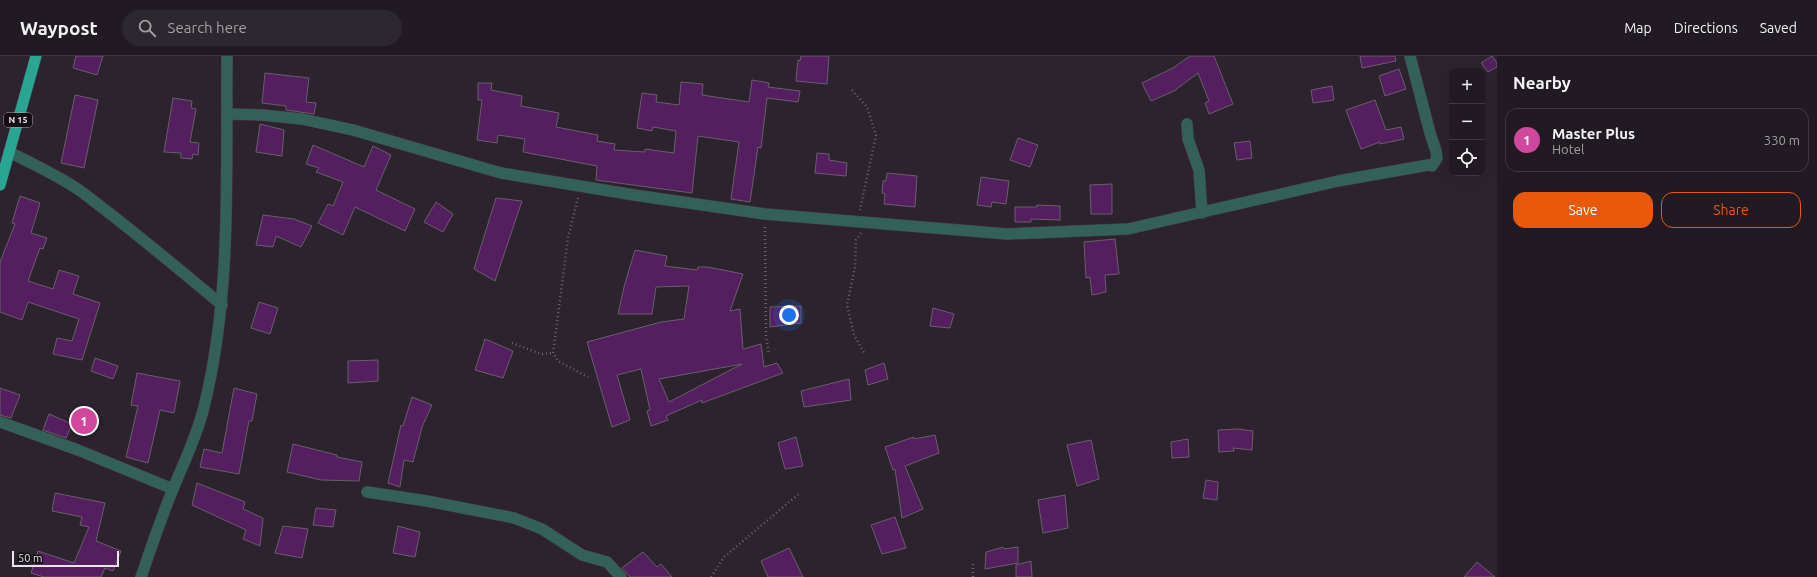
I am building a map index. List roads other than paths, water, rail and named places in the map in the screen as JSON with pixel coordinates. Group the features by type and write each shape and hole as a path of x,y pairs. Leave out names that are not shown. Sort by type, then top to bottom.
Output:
{"highway":[{"name":"N 15","path":"0,185 36,56"}],"street":[{"path":"141,577 173,489 189,453 204,409 211,376 222,305 228,56"},
{"path":"227,114 302,119 354,130 501,173 765,214 1007,234 1031,234 1128,229 1338,181 1428,165 1432,166 1437,158 1436,151 1410,56"},
{"path":"1187,124 1188,139 1199,170 1202,213"},
{"path":"9,152 52,174 78,190 139,237 222,305"},
{"path":"0,422 78,450 173,489"},
{"path":"367,492 427,500 514,518 542,529 582,555 607,562 621,577"}],"place":[{"name":"Master Plus","path":"84,421"}]}
